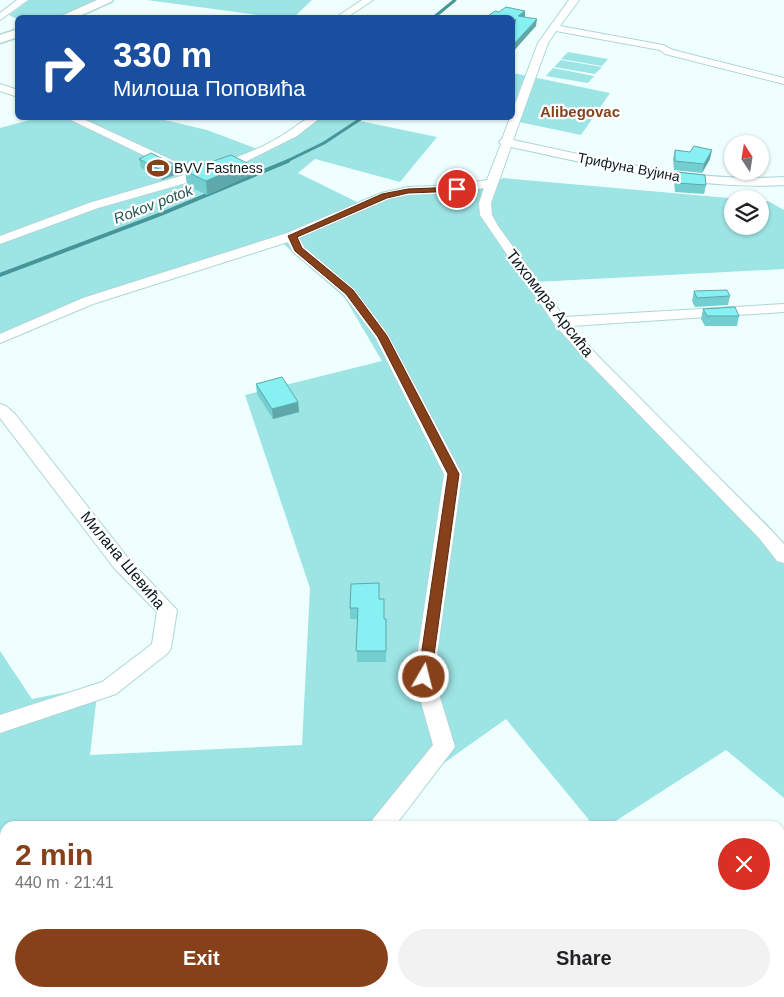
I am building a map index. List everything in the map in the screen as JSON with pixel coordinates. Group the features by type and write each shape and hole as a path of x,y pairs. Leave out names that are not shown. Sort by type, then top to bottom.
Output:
{"main road":[{"path":"70,15 107,0"},
{"path":"0,39 15,34"}],"street":[{"path":"0,17 23,0"},
{"path":"344,15 368,0"},
{"name":"Тихомира Арсића","path":"515,118 543,43 574,0"},
{"path":"0,27 15,34"},
{"path":"554,28 663,48 669,52 784,81"},
{"path":"0,87 15,93"},
{"path":"77,120 196,176"},
{"path":"0,240 106,201 196,176 273,144 311,120"},
{"name":"Тихомира Арсића","path":"514,120 485,203 486,216 492,226 560,322 592,358 765,534 784,556"},
{"name":"Трифуна Вујина","path":"506,142 668,176 749,183 784,181"},
{"path":"0,339 88,301 292,236 384,196 408,191 457,189 492,183"},
{"path":"292,236 298,249 349,292 382,336 453,474 424,677 444,747 386,821"},
{"path":"560,322 784,308"},
{"name":"Милана Шевића","path":"0,410 9,418 121,563 167,610 161,648 109,688 0,724"}],"shaded area":[{"path":"29,0 102,0 64,15 15,15 15,18 9,15"},
{"path":"147,0 312,0 296,15 257,15"},
{"path":"568,52 608,59 602,66 561,59"},
{"path":"561,60 602,67 595,74 554,67"},
{"path":"553,68 594,76 588,83 546,76"},
{"path":"515,73 610,93 581,135 509,120 515,120"},
{"path":"30,120 164,120 207,130 260,150 304,120 361,120 437,137 400,182 315,159 298,173 361,204 400,190 487,186 503,178 724,198 724,235 769,235 769,202 784,210 784,269 535,282 596,356 769,526 784,546 784,798 726,750 616,821 590,821 506,719 406,790 393,821 0,821 0,651 32,699 98,686 90,755 302,745 310,588 245,395 382,361 345,298 279,240 90,298 0,336 0,128"}],"building":[{"path":"506,7 525,11 518,16 537,19 515,43 515,15 489,15 495,11 499,12"},
{"path":"694,146 712,150 704,164 675,161 675,150 690,152"},
{"path":"151,153 176,165 161,170 139,159"},
{"path":"231,155 247,163 206,181 185,171"},
{"path":"676,172 705,175 706,185 677,183"},
{"path":"727,290 730,296 697,298 694,291"},
{"path":"735,307 739,316 707,316 703,309"},
{"path":"282,377 298,402 272,409 256,384"},
{"path":"379,583 379,599 384,599 386,651 356,651 358,608 350,608 351,584"}],"waterway":[{"name":"Rokov potok","path":"437,15 455,0"},
{"name":"Rokov potok","path":"285,162 324,143 359,120"},
{"name":"Rokov potok","path":"0,275 161,214 288,161"}],"place":[{"name":"BVV Fastness","path":"158,168"}],"district":[{"name":"Alibegovac","path":"580,111"}],"route":[{"path":"424,677 453,474 382,336 349,292 298,249 292,236 384,196 408,191 457,189"}]}
